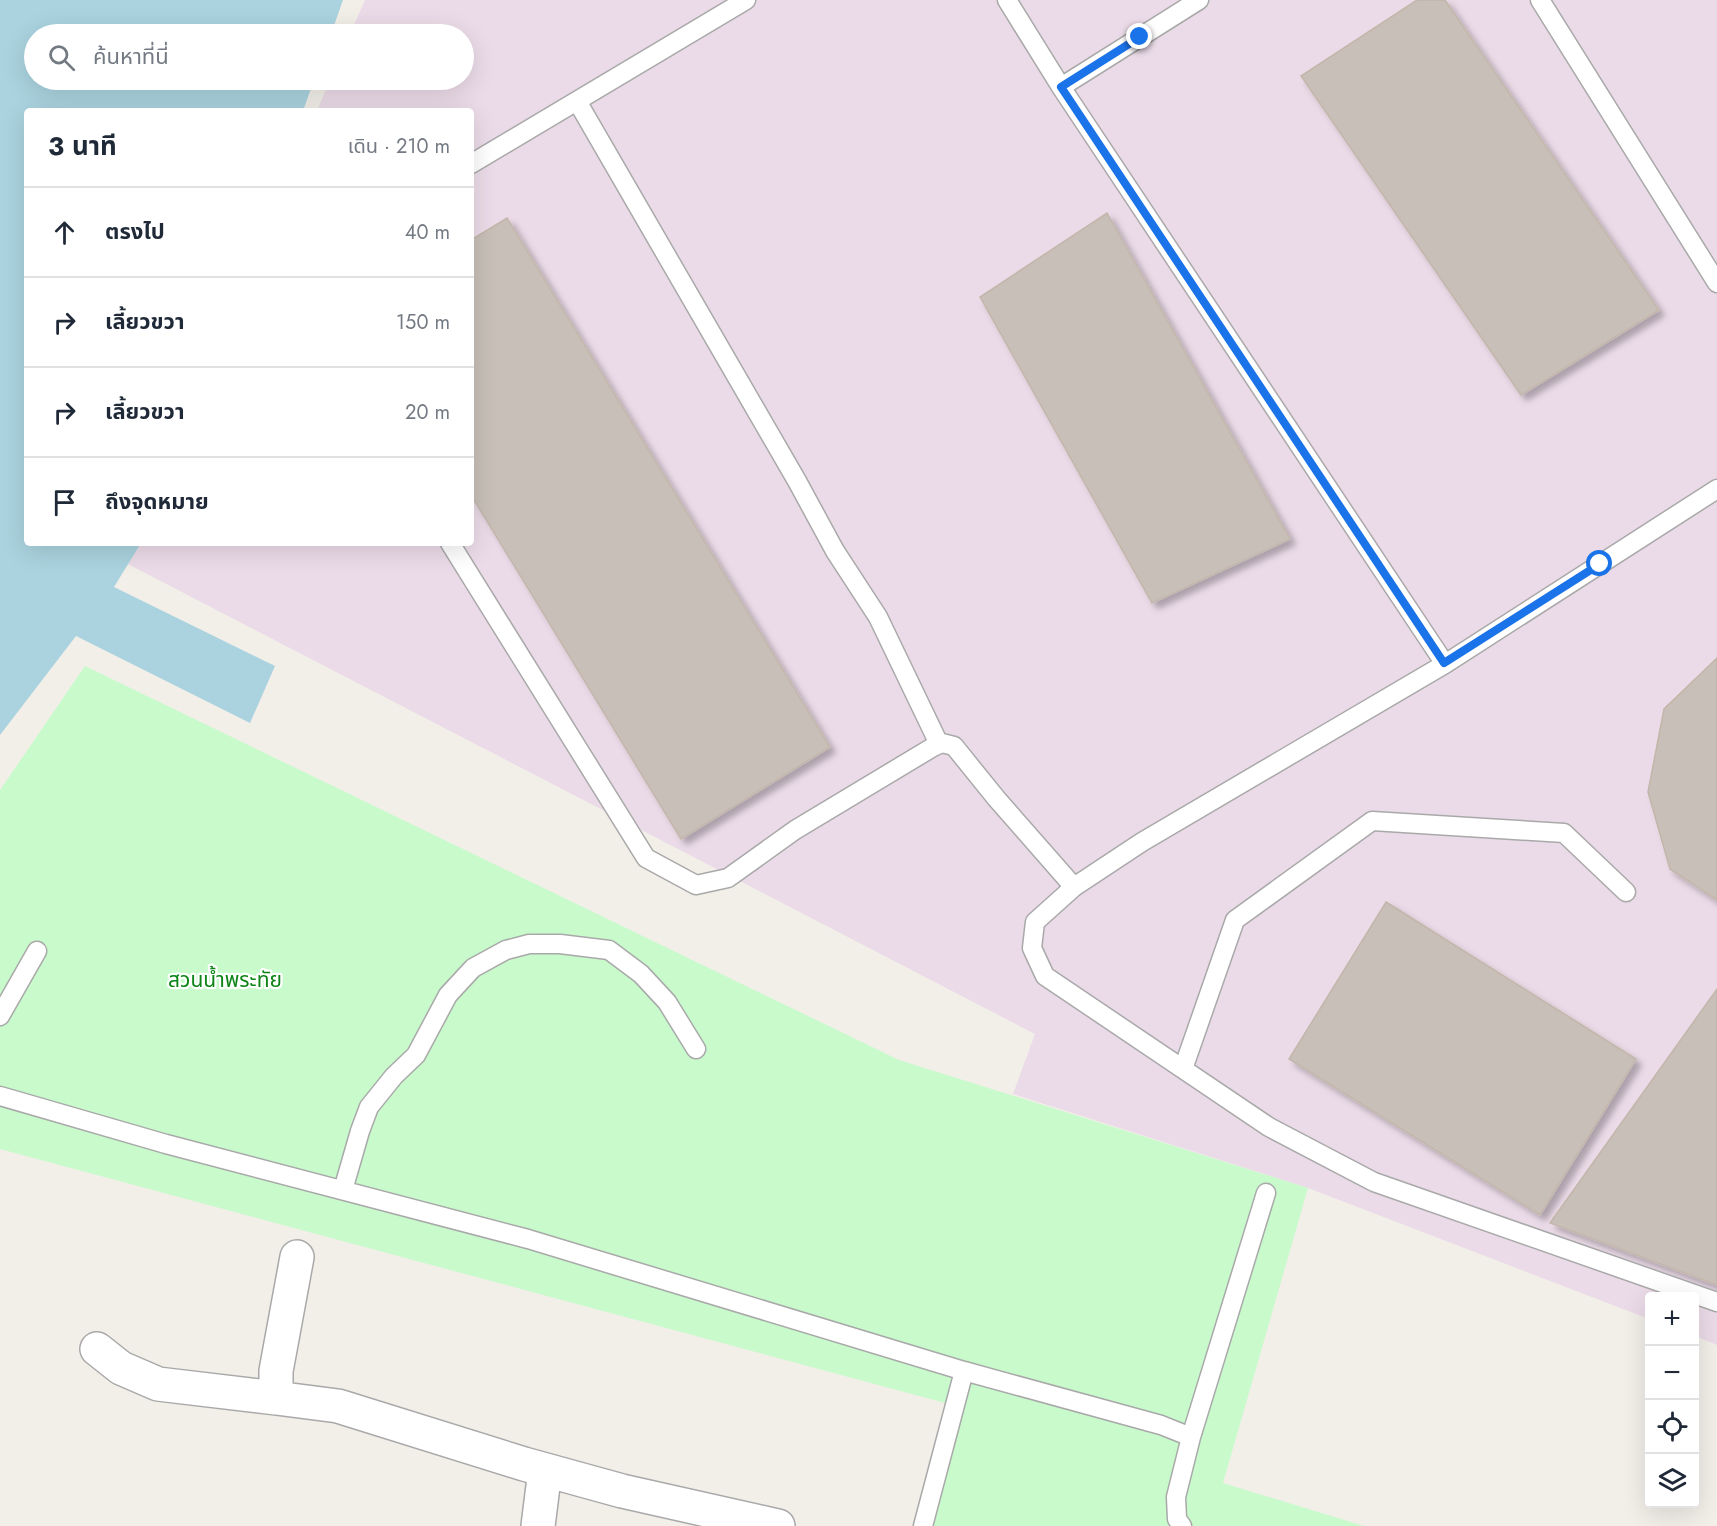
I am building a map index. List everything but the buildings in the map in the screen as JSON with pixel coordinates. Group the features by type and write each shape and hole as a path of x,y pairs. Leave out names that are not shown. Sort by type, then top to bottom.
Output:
{"street":[{"path":"276,1398 276,1371 297,1257"},
{"path":"97,1349 121,1368 158,1384 338,1406 545,1470 622,1491 778,1526"},
{"path":"538,1526 545,1470"}],"lane":[{"path":"474,162 746,0"},
{"path":"1007,0 1061,87 1444,663"},
{"path":"1061,87 1198,0"},
{"path":"1540,0 1717,283"},
{"path":"577,101 797,481 835,551 878,617 939,744"},
{"path":"1717,489 1444,663 1142,842 1074,887 1035,922 1032,948 1045,976 1269,1127 1374,1182 1717,1302"},
{"path":"452,546 646,858 696,885 728,878 795,830 942,743 954,746 1074,887"},
{"path":"1183,1069 1235,920 1372,821 1563,833 1626,892"},
{"path":"343,1190 369,1107 394,1076 416,1055 448,995 473,968 506,951 529,944 560,944 609,950 641,974 667,1002 696,1049"},
{"path":"0,1016 37,951"},
{"path":"0,1096 166,1144 528,1239 964,1371 1161,1425 1191,1437"},
{"path":"1182,1526 1177,1518 1176,1497 1191,1437 1266,1193"},
{"path":"923,1526 964,1371"}],"shaded area":[{"path":"365,0 1717,0 1717,1345 1699,1338 1699,1292 1645,1292 1645,1317 1308,1188 1013,1094 1035,1034 122,561 128,546 474,546 474,108 318,108 326,90 474,90 474,24 354,24"}],"green space":[{"name":"สวนน้ำพระทัย","path":"85,666 899,1060 1308,1188 1223,1483 1364,1526 932,1526 960,1407 0,1149 0,790"}],"water":[{"path":"0,0 343,0 335,24 24,24 24,90 310,90 304,108 24,108 24,546 139,546 114,587 275,666 250,723 76,636 0,735"}],"route":[{"path":"1140,37 1061,87 1444,663 1600,564"}]}
